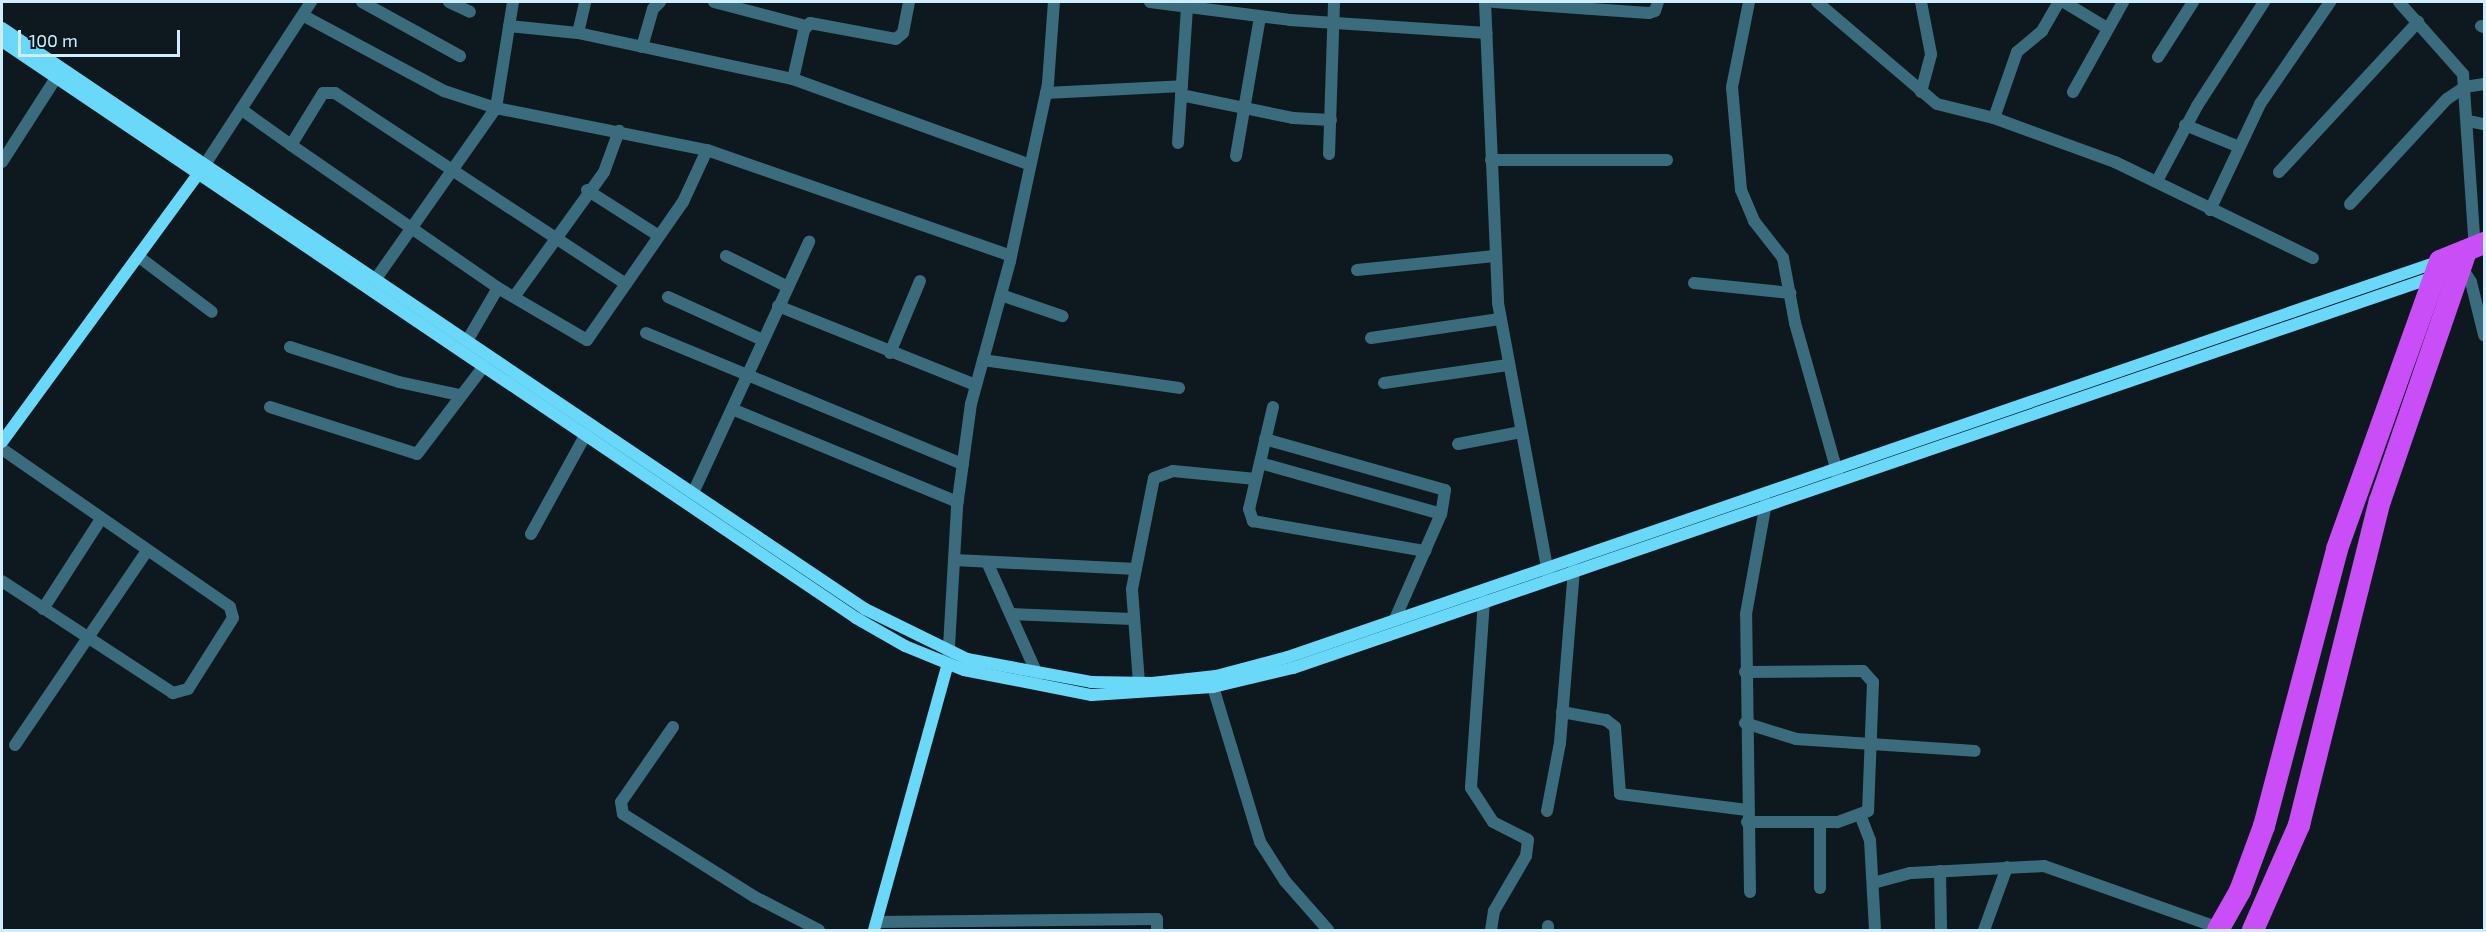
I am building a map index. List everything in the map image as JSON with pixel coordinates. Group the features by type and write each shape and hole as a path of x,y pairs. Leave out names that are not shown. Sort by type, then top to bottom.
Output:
{"highway":[{"path":"2218,929 2240,891 2264,826 2337,549 2464,258"},
{"path":"2253,930 2299,825 2380,501 2464,258"}],"main road":[{"path":"2,28 59,73 484,366 856,618 949,658 1024,685 1092,695 1213,687 1293,668 1484,601 1548,573 1835,466 2464,258"},
{"path":"2,41 59,73"},
{"path":"2,442 201,170"},
{"path":"201,170 375,280 865,609 949,658 1037,674 1139,683 1216,676 1288,657 1395,619 1548,573 1574,570 1840,479 2464,258"},
{"path":"875,926 949,658"}],"street":[{"path":"201,170 304,16 311,2"},
{"path":"362,2 460,56"},
{"path":"449,2 470,12"},
{"path":"375,280 496,108 513,2"},
{"path":"578,33 585,2"},
{"path":"642,47 653,9 660,2"},
{"path":"714,2 806,26 822,22 896,39 903,33 909,2"},
{"path":"949,658 958,502 963,464 976,385 1011,256 1046,93 1054,2"},
{"path":"1150,2 1334,24 1487,33"},
{"path":"1329,154 1334,2"},
{"path":"1485,2 1494,256 1500,319 1548,573"},
{"path":"1494,2 1569,4 1649,13 1655,11 1658,2"},
{"path":"1749,2 1732,87 1741,190 1754,222 1780,252 1840,479"},
{"path":"1817,2 1937,104 1994,118 2157,181 2210,210 2313,258"},
{"path":"1921,92 1931,54 1922,2"},
{"path":"1994,118 2017,52 2042,31 2059,2"},
{"path":"2064,2 2107,28"},
{"path":"2073,92 2123,2"},
{"path":"2158,57 2193,2"},
{"path":"2210,210 2237,146 2274,81 2330,2"},
{"path":"2399,2 2457,62 2465,87 2468,121 2464,258 2484,321 2484,335"},
{"path":"2157,181 2186,125 2260,3"},
{"path":"1178,143 1187,7"},
{"path":"304,16 444,91 496,108 707,150 1011,256"},
{"path":"1236,156 1260,16"},
{"path":"2279,172 2418,22"},
{"path":"509,26 578,33 793,79 1030,165"},
{"path":"793,79 806,26"},
{"path":"2,162 6,147 59,73"},
{"path":"2350,204 2447,99 2465,87 2484,84"},
{"path":"1046,93 1182,91 1293,118 1331,120"},
{"path":"291,145 323,93 330,92 626,284"},
{"path":"242,110 413,225 498,288 588,340 683,202 707,150"},
{"path":"2468,121 2484,124"},
{"path":"2186,125 2237,146"},
{"path":"514,297 587,190 604,172 619,131"},
{"path":"1491,160 1667,160"},
{"path":"587,190 659,236"},
{"path":"693,493 809,242"},
{"path":"726,256 788,286"},
{"path":"1357,270 1494,256"},
{"path":"139,257 212,312"},
{"path":"890,353 920,281"},
{"path":"1694,283 1790,293"},
{"path":"466,341 498,288"},
{"path":"1001,295 1062,316"},
{"path":"668,297 763,340"},
{"path":"778,306 890,353 976,385"},
{"path":"1371,338 1500,319"},
{"path":"646,333 747,377 963,464"},
{"path":"290,347 399,382 459,395"},
{"path":"983,360 1179,388"},
{"path":"1384,383 1508,365"},
{"path":"270,406 413,454 421,452 459,395 484,366"},
{"path":"1273,407 1249,514 1256,522 1425,551"},
{"path":"732,409 958,502"},
{"path":"1458,444 1521,432"},
{"path":"531,534 586,434"},
{"path":"1265,439 1443,489 1447,495 1441,514 1395,619"},
{"path":"2,449 232,612 231,624 188,689 165,690 2,581"},
{"path":"1260,463 1441,514"},
{"path":"1139,683 1132,619 1136,569 1151,484 1158,474 1256,479"},
{"path":"1750,892 1745,723 1748,589 1766,503"},
{"path":"43,609 101,519"},
{"path":"15,745 86,637 147,551"},
{"path":"954,560 1136,569"},
{"path":"987,562 1037,674"},
{"path":"1547,811 1562,712 1574,570"},
{"path":"1484,601 1471,788 1497,825 1528,840 1526,856 1494,911 1491,930"},
{"path":"1011,614 1132,619"},
{"path":"1562,712 1606,720 1615,727 1620,794 1747,816 1820,823 1861,817 1869,805 1873,682 1867,672 1745,672"},
{"path":"1213,687 1260,842 1285,881 1328,930"},
{"path":"1745,723 1796,739 1975,751"},
{"path":"673,727 621,802 622,814 755,897 819,930"},
{"path":"1861,817 1870,840 1875,930"},
{"path":"1820,823 1820,888"},
{"path":"1873,883 1940,872 2044,866 2068,872 2218,929"},
{"path":"1984,930 2007,867"},
{"path":"1940,872 1941,930"},
{"path":"1494,911 1496,930"},
{"path":"875,926 1157,919 1157,930"}]}
